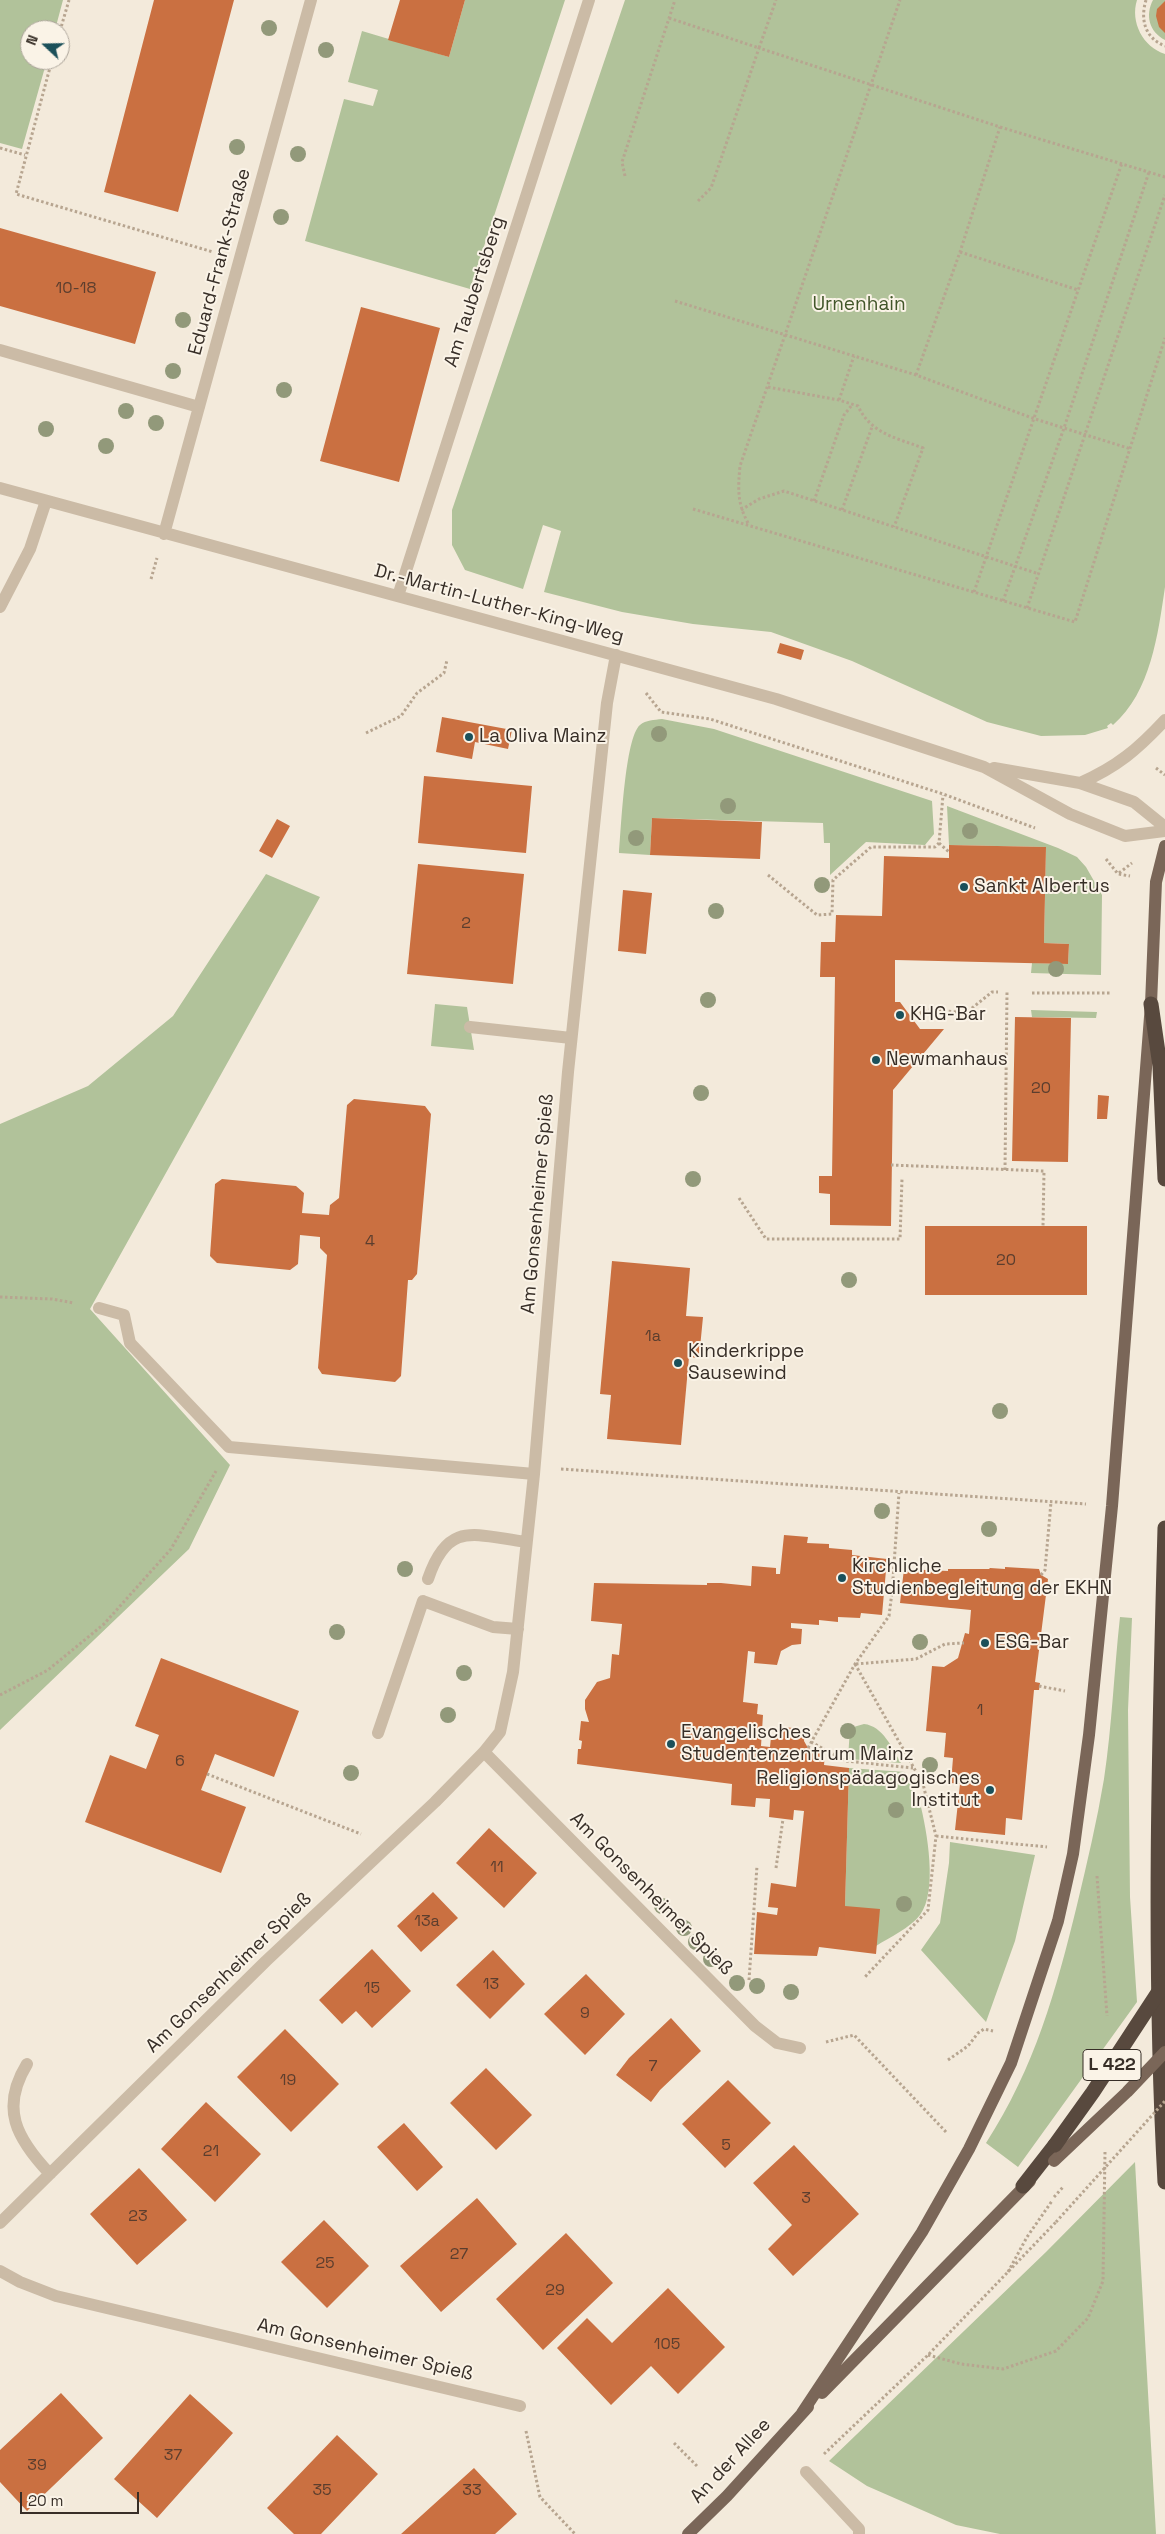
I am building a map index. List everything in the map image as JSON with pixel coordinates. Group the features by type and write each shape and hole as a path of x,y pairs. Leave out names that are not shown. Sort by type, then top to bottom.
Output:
{"highway":[{"path":"1151,1004 1160,1066 1165,1179"},
{"path":"1165,1528 1157,1852 1165,2182"},
{"name":"L 422","path":"1023,2186 1094,2092 1165,1982"}],"main road":[{"name":"L 422","path":"802,2413 922,2232 969,2149 1011,2063 1058,1921 1073,1854 1089,1735 1112,1506 1151,1004 1156,882 1165,846"},
{"name":"L 422","path":"802,2413 994,2220 1023,2186 1054,2161 1165,2052"},
{"name":"An der Allee","path":"688,2534 727,2496 802,2413"}],"street":[{"name":"Eduard-Frank-Straße","path":"164,534 311,0"},
{"name":"Am Taubertsberg","path":"398,596 589,0"},
{"path":"0,350 199,407"},
{"name":"Dr.-Martin-Luther-King-Weg","path":"0,488 776,699 984,766 1080,783 1134,802 1165,829"},
{"path":"0,607 30,549 46,501"},
{"name":"Am Gonsenheimer Spieß","path":"0,2223 266,1961 435,1802 484,1752 500,1732 513,1672 518,1629 534,1474 571,1038 607,703 616,655"},
{"path":"1080,783 1107,772 1128,758 1165,720"},
{"name":"Dr.-Martin-Luther-King-Weg","path":"984,766 1070,814 1125,836 1165,829"},
{"path":"470,1027 571,1038"},
{"path":"99,1308 124,1315 130,1343 230,1447 534,1474"},
{"path":"428,1579 434,1559 445,1544 453,1538 470,1535 526,1542"},
{"path":"378,1733 423,1601 493,1627 518,1629"},
{"name":"Am Gonsenheimer Spieß","path":"484,1752 755,2026 777,2043 800,2048"},
{"path":"27,2064 14,2078 7,2097 8,2117 29,2152 50,2174"},
{"name":"Am Gonsenheimer Spieß","path":"0,2271 20,2282 56,2296 520,2406"},
{"path":"806,2472 859,2529 859,2534"}],"path":[{"path":"63,20 69,0"},
{"path":"625,176 622,162 675,0"},
{"path":"698,200 711,188 776,0"},
{"path":"748,524 740,510 738,494 740,466 900,0"},
{"path":"1146,0 1143,19 1147,31 1155,42 1165,46"},
{"path":"669,18 1000,126 1165,177"},
{"path":"49,70 16,194 240,260"},
{"path":"916,375 960,252 1000,126"},
{"path":"0,148 25,155"},
{"path":"974,592 1122,163"},
{"path":"1003,601 1064,428 1149,172"},
{"path":"1027,608 1165,195"},
{"path":"960,252 1078,290"},
{"path":"675,300 916,375 1035,419 1131,449"},
{"path":"693,509 1075,622 1165,338"},
{"path":"838,400 854,356"},
{"path":"768,387 838,400 858,406 863,418 872,427 923,448 894,527"},
{"path":"814,501 844,414 847,408 853,405"},
{"path":"842,510 872,427"},
{"path":"740,510 759,499 784,491 1039,574"},
{"path":"366,733 401,716 417,693 444,673 447,660"},
{"path":"661,712 710,719 943,794 1041,831"},
{"path":"939,844 943,794"},
{"path":"939,844 949,852"},
{"path":"768,875 817,915 832,914 833,880 871,847 935,847 939,844"},
{"path":"1103,854 1118,874"},
{"path":"911,1018 928,1008 966,1014 992,992 998,992"},
{"path":"1005,1170 1007,992"},
{"path":"1032,993 1112,993"},
{"path":"891,1165 1044,1171 1043,1226"},
{"path":"739,1198 766,1239 900,1239 902,1179"},
{"path":"0,1297 52,1299 99,1308"},
{"path":"0,1695 48,1670 104,1624 171,1549 230,1447"},
{"path":"558,1468 899,1493 1086,1504"},
{"path":"893,1579 899,1493"},
{"path":"1041,1575 1045,1570 1052,1502"},
{"path":"808,1748 855,1664 889,1616 892,1592"},
{"path":"855,1664 916,1659 945,1644 964,1643"},
{"path":"855,1664 923,1784 936,1836 928,1910 864,1978"},
{"path":"1039,1686 1069,1691"},
{"path":"811,1742 846,1761 913,1768"},
{"path":"207,1774 361,1834"},
{"path":"776,1868 783,1819"},
{"path":"936,1836 1037,1844"},
{"path":"741,2012 748,1990 757,1866"},
{"path":"1099,1878 1107,2020"},
{"path":"948,2060 968,2046 978,2033 984,2029 996,2032"},
{"path":"800,2048 854,2035 952,2138"},
{"path":"806,2472 928,2355 1005,2277 1165,2101"},
{"path":"1005,2277 1027,2236 1054,2197"},
{"path":"928,2355 962,2364 1003,2369 1056,2350 1088,2318 1103,2281 1103,2206"},
{"path":"520,2406 540,2497 575,2534"},
{"path":"674,2443 697,2466"}],"green space":[{"path":"0,0 63,0 58,20 20,20 20,70 44,70 22,149 0,143"},
{"path":"465,0 565,0 470,289 305,241 344,99 373,106 378,90 348,82 362,31 449,57"},
{"name":"Urnenhain","path":"625,0 1137,0 1135,17 1140,33 1150,46 1165,54 1165,587 1151,661 1136,696 1126,712 1113,725 1111,723 1107,726 1108,728 1085,735 1041,736 987,722 852,661 771,632 693,624 622,612 544,592 561,531 543,525 523,589 465,570 452,545 452,510"},
{"path":"1153,0 1165,0 1165,40 1155,32 1150,23 1149,11"},
{"path":"662,719 714,729 932,801 934,834 925,845 866,842 830,875 830,843 824,843 823,823 652,818 650,855 619,853 627,765 635,733 642,723"},
{"path":"947,806 1077,857 1086,867 1102,895 1101,975 1031,973 1032,963 1068,964 1069,944 1044,943 1046,847 949,845"},
{"path":"266,874 320,897 90,1309 230,1465 189,1549 0,1730 0,1124 88,1086 173,1016"},
{"path":"435,1004 467,1007 474,1050 431,1046"},
{"path":"1031,1010 1097,1012 1096,1018 1032,1017"},
{"path":"1120,1617 1132,1618 1128,1710 1130,1897 1137,2002 1018,2167 986,2143 1018,2086 1031,2057 1052,1998 1069,1937 1092,1842 1104,1779"},
{"path":"864,1724 882,1733 901,1763 848,1759 850,1728"},
{"path":"849,1768 905,1772 919,1799 928,1844 929,1891 920,1915 900,1932 876,1946 845,1906"},
{"path":"950,1842 1035,1855 1015,1941 986,2022 921,1950 940,1923 949,1863"},
{"path":"1135,2162 1156,2534 1000,2534 956,2525 867,2486 829,2461 1046,2252"}],"building":[{"path":"154,0 234,0 178,212 104,192"},
{"path":"400,0 465,0 449,57 388,40"},
{"path":"1165,1 1165,33 1159,27 1156,16 1157,9"},
{"path":"0,228 156,272 135,344 0,306"},
{"path":"361,307 440,328 399,482 320,461"},
{"path":"780,643 804,650 801,660 777,653"},
{"path":"442,717 512,730 508,749 475,742 472,759 436,752"},
{"path":"424,776 532,786 526,853 418,843"},
{"path":"652,818 762,822 760,859 650,855"},
{"path":"277,819 290,826 272,858 259,851"},
{"path":"949,845 1046,847 1044,943 1069,944 1068,964 895,960 895,1002 900,1002 920,1029 944,1029 893,1090 891,1226 830,1225 830,1194 819,1193 819,1176 832,1176 835,977 820,977 821,942 835,942 836,915 882,916 884,856 949,858"},
{"path":"418,864 524,874 513,984 407,974"},
{"path":"623,890 652,893 646,954 618,951"},
{"name":"Newmanhaus","path":"1015,1017 1071,1018 1068,1162 1012,1161"},
{"path":"1098,1095 1109,1096 1107,1119 1097,1119"},
{"path":"354,1099 425,1106 431,1114 417,1274 412,1280 408,1280 401,1376 395,1382 322,1374 318,1368 327,1255 320,1248 320,1237 300,1235 298,1264 290,1270 217,1263 210,1256 215,1184 222,1179 296,1186 304,1193 302,1213 329,1215 330,1205 339,1198 347,1105"},
{"path":"925,1226 1087,1226 1087,1295 925,1295"},
{"path":"612,1261 690,1268 686,1316 703,1317 699,1358 689,1357 681,1445 607,1439 611,1395 600,1394"},
{"name":"Evangelisches Studentenzentrum Mainz","path":"784,1535 808,1537 807,1543 829,1544 829,1548 852,1550 852,1555 887,1559 882,1615 861,1613 860,1618 838,1617 838,1622 819,1620 819,1625 791,1623 791,1628 802,1629 801,1644 792,1645 781,1651 777,1665 754,1663 755,1652 748,1651 743,1702 758,1704 757,1714 763,1715 761,1746 770,1747 771,1737 781,1739 782,1727 805,1729 804,1741 808,1748 825,1754 824,1765 849,1768 845,1906 880,1909 876,1954 819,1947 817,1956 754,1954 757,1912 777,1915 778,1908 768,1907 771,1883 796,1887 804,1811 794,1810 793,1820 769,1817 770,1799 756,1798 755,1807 731,1805 732,1784 577,1764 578,1749 581,1749 582,1741 579,1740 581,1721 589,1722 585,1709 585,1700 597,1682 610,1678 612,1654 619,1655 622,1624 591,1621 594,1583 707,1585 707,1583 721,1583 751,1586 752,1566 776,1568 776,1574 780,1574"},
{"name":"Evangelisches Studentenzentrum Mainz","path":"1005,1567 1039,1569 1041,1575 1048,1579 1035,1682 1040,1683 1039,1690 1034,1690 1022,1820 1006,1818 1005,1835 955,1830 960,1784 951,1783 953,1758 944,1757 946,1733 926,1731 932,1666 944,1667 958,1658 965,1633 969,1634 971,1610 900,1603 904,1569 948,1571 948,1569 1005,1569"},
{"path":"161,1658 299,1711 274,1777 215,1754 201,1790 246,1807 221,1873 85,1822 110,1755 146,1769 159,1735 135,1726"},
{"path":"489,1828 537,1873 504,1908 456,1863"},
{"path":"433,1892 458,1918 421,1952 397,1926"},
{"path":"372,1949 411,1991 372,2028 356,2011 342,2024 319,2000"},
{"path":"493,1950 525,1984 490,2019 456,1985"},
{"path":"586,1974 625,2014 585,2055 544,2014"},
{"path":"671,2018 701,2051 660,2090 651,2102 616,2075 629,2058"},
{"path":"285,2029 339,2084 291,2132 237,2077"},
{"path":"486,2068 532,2115 496,2150 450,2103"},
{"path":"728,2080 771,2123 725,2168 682,2124"},
{"path":"206,2102 261,2154 215,2202 161,2149"},
{"path":"404,2123 443,2167 417,2191 377,2147"},
{"path":"794,2145 859,2214 793,2276 768,2249 792,2225 753,2183"},
{"path":"139,2168 187,2220 137,2265 90,2214"},
{"path":"477,2198 517,2244 441,2312 400,2266"},
{"path":"324,2220 369,2266 327,2308 281,2262"},
{"path":"566,2233 613,2283 543,2350 496,2299"},
{"path":"668,2288 725,2347 678,2394 651,2366 611,2405 557,2348 587,2318 612,2343"},
{"path":"61,2393 103,2438 27,2511 0,2482 0,2450"},
{"path":"190,2394 233,2433 157,2518 114,2479"},
{"path":"337,2435 378,2474 321,2534 294,2534 267,2508"},
{"path":"474,2468 517,2514 495,2534 401,2534"}],"place":[{"name":"La Oliva Mainz","path":"469,737"},
{"name":"Sankt Albertus","path":"964,887"},
{"name":"KHG-Bar","path":"900,1015"},
{"name":"Newmanhaus","path":"876,1060"},
{"name":"Kinderkrippe Sausewind","path":"678,1363"},
{"name":"Kirchliche Studienbegleitung der EKHN","path":"842,1578"},
{"name":"ESG-Bar","path":"985,1643"},
{"name":"Evangelisches Studentenzentrum Mainz","path":"671,1744"},
{"name":"Religionspädagogisches Institut","path":"990,1790"}]}
